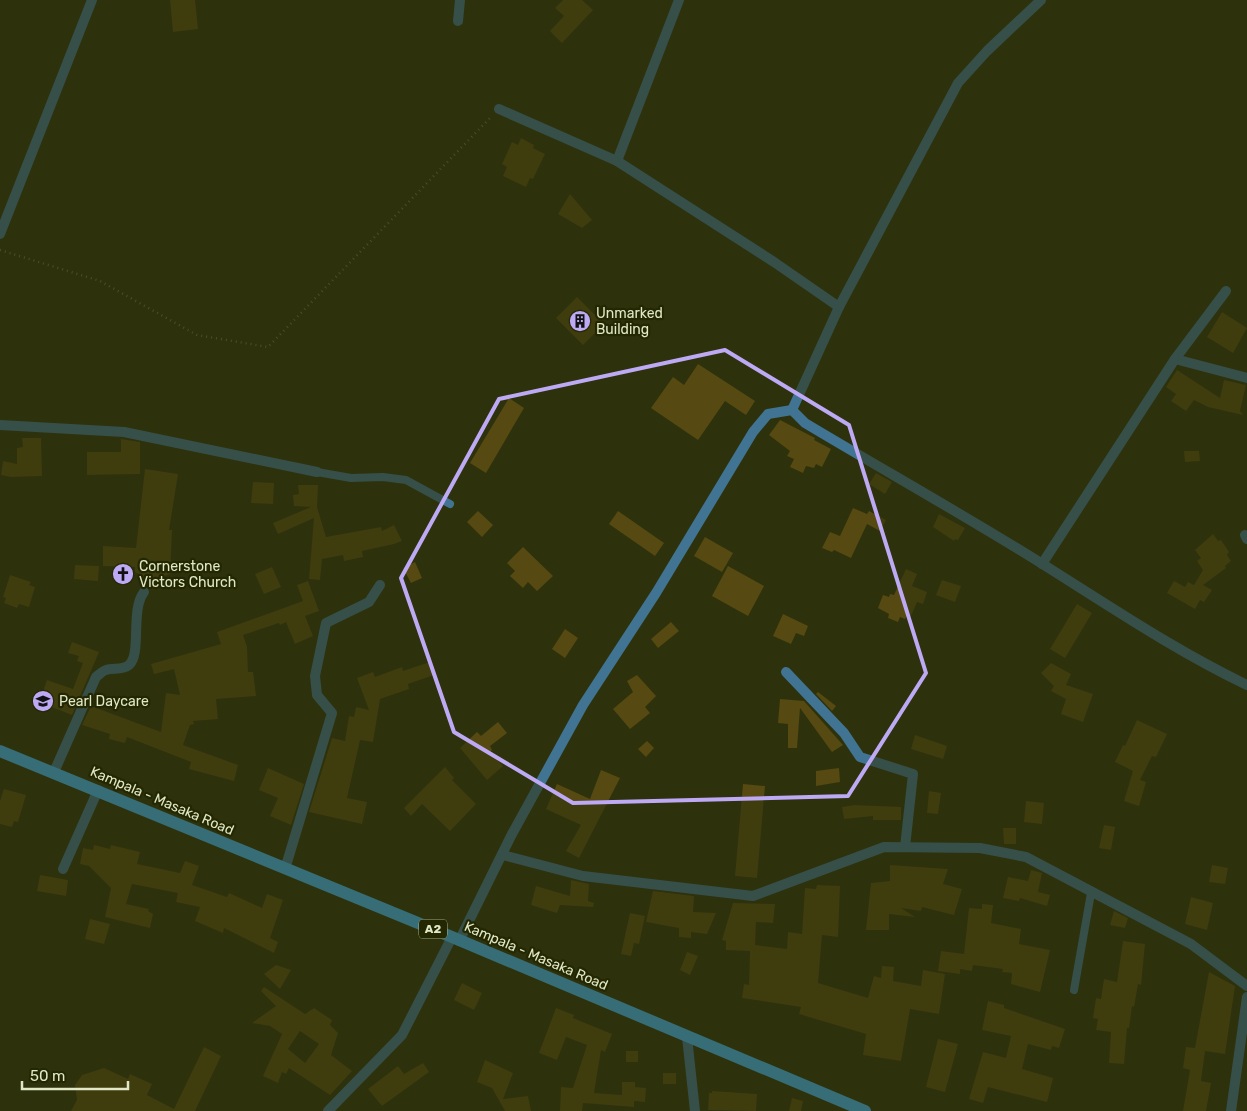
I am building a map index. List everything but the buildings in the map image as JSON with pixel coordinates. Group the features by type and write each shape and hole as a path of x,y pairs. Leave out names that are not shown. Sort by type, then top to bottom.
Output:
{"main road":[{"name":"Kampala - Masaka Road","path":"0,751 456,939 864,1111"}],"street":[{"path":"0,234 92,0"},
{"path":"458,21 460,0"},
{"path":"617,161 678,0"},
{"path":"792,410 839,307 958,83 987,51 1041,0"},
{"path":"498,109 617,161 774,262 839,307"},
{"path":"1042,564 1175,359 1226,291"},
{"path":"1175,359 1247,378"},
{"path":"792,410 805,423 1042,564 1161,639 1210,668 1247,685"},
{"path":"328,1111 402,1035 503,855 512,834 583,706 656,593 754,432 768,414 792,410"},
{"path":"0,425 124,432 317,472"},
{"path":"285,869 332,713 317,696 315,676 326,623 369,602 380,585"},
{"path":"54,772 96,677 105,670 119,669 129,665 134,656 138,600 144,592"},
{"path":"786,672 844,733 860,756 913,774 905,847"},
{"path":"63,869 98,790"},
{"path":"503,855 583,876 753,896 884,846 980,848 1026,857 1090,893 1191,944 1247,986"},
{"path":"1231,1111 1247,997"},
{"path":"688,1038 695,1111"}],"lane":[{"path":"317,472 351,478 383,477 406,480 450,504"},
{"path":"1074,990 1090,893"}],"path":[{"path":"0,250 100,281 196,335 268,347 498,109"}],"highlighted area":[{"path":"725,350 849,425 926,673 848,796 573,803 454,732 401,578 499,399"}],"place":[{"name":"Unmarked Building","path":"580,321"},
{"name":"Cornerstone Victors Church","path":"123,574"},
{"name":"Pearl Daycare","path":"43,701"}]}
